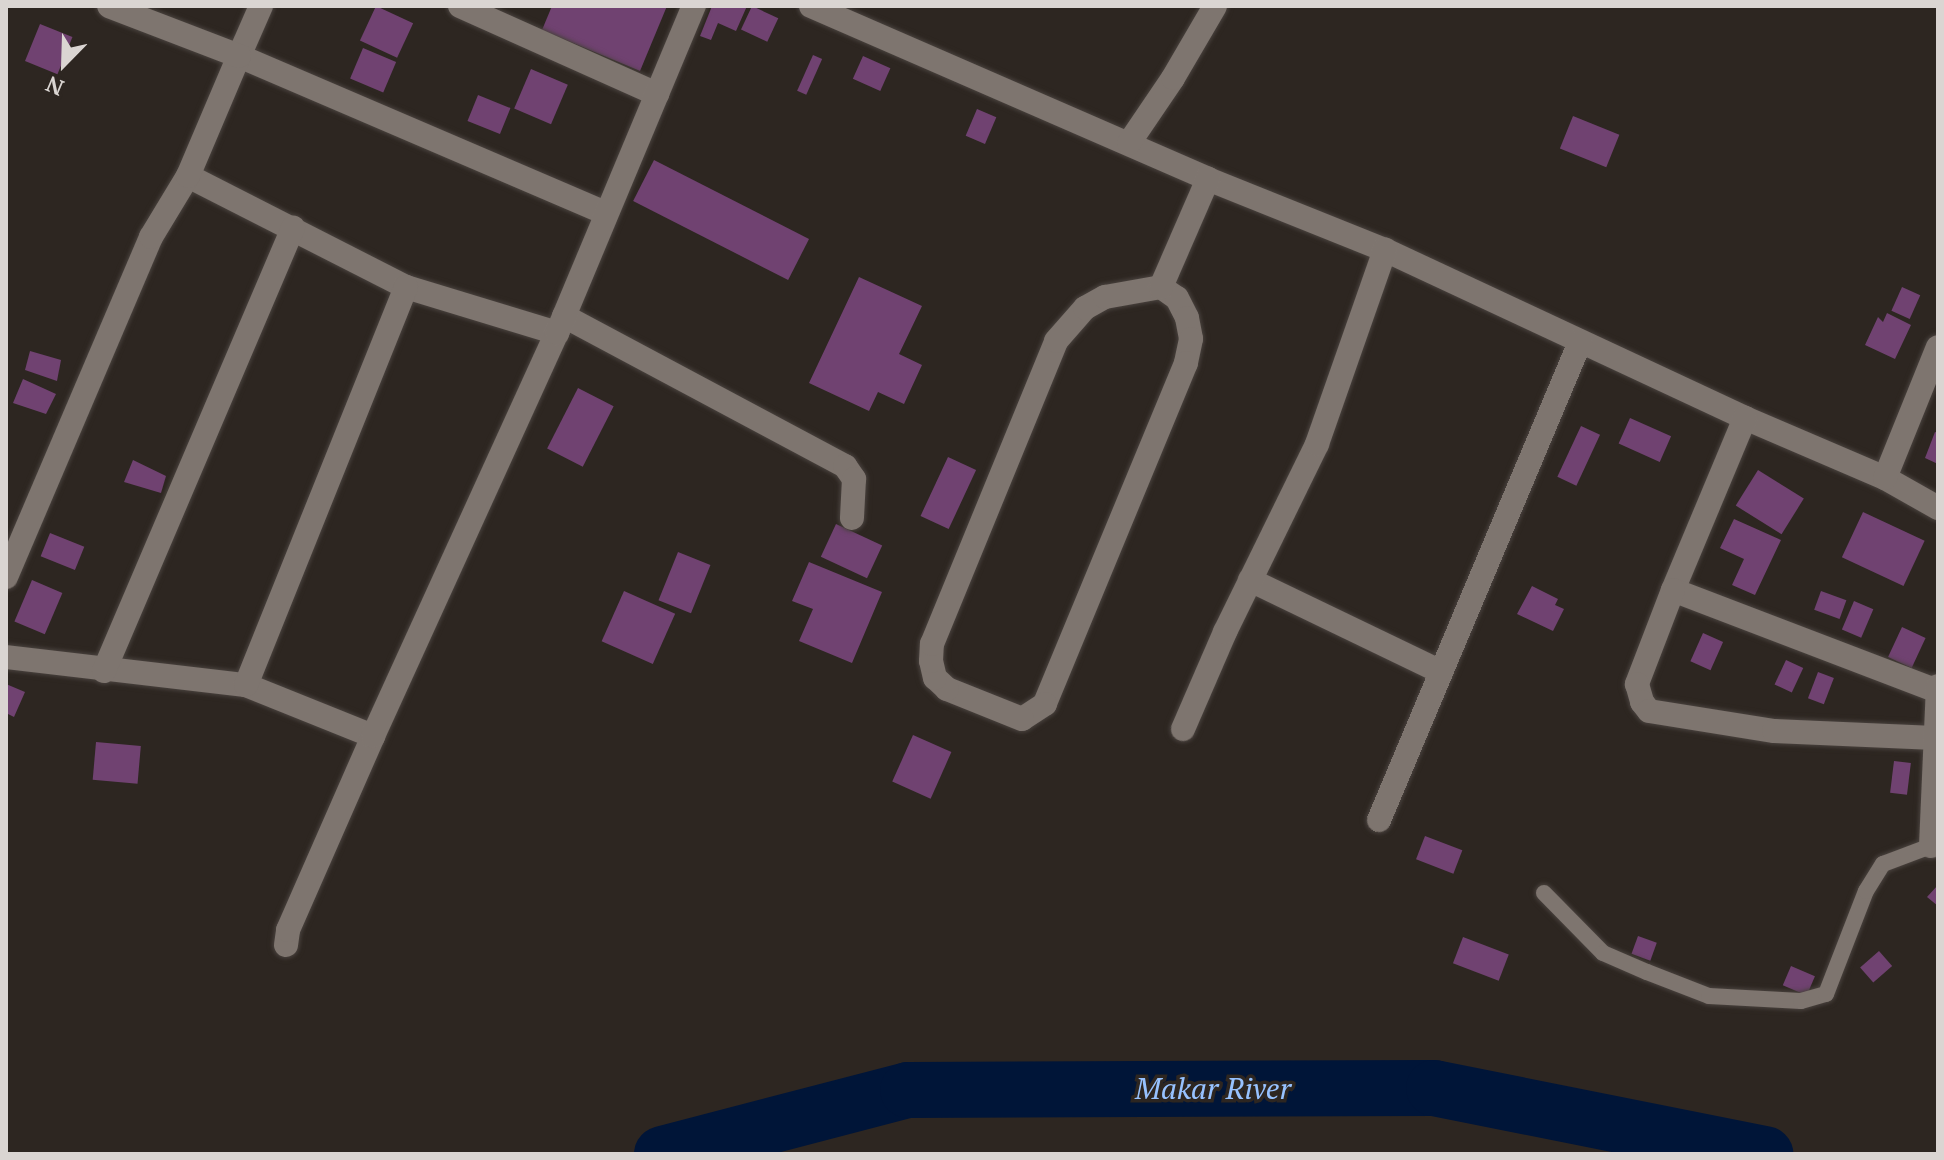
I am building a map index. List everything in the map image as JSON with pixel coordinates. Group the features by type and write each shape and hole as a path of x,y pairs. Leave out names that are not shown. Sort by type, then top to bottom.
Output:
{"street":[{"path":"109,6 239,56 605,213"},
{"path":"6,577 151,237 188,176 261,6"},
{"path":"460,6 657,94"},
{"path":"286,945 288,930 560,324 694,6"},
{"path":"811,6 1208,179 1385,250 1745,418 1885,478 1938,508"},
{"path":"1129,143 1173,78 1215,6"},
{"path":"188,176 406,287 560,324 845,466 854,479 852,518"},
{"path":"1161,287 1208,179"},
{"path":"104,671 293,228"},
{"path":"1183,729 1250,580 1317,444 1385,250"},
{"path":"246,685 406,287"},
{"path":"1161,287 1177,298 1187,318 1191,339 1186,363 1045,704 1022,719 947,689 935,678 931,661 932,644 1056,341 1085,308 1105,297 1161,287"},
{"path":"1379,820 1580,342"},
{"path":"1885,478 1937,350"},
{"path":"1745,418 1637,684 1642,702 1649,711 1774,731 1935,738"},
{"path":"1250,580 1441,672"},
{"path":"1673,590 1938,689 1931,846"},
{"path":"6,657 104,671 246,685 373,736"}],"lane":[{"path":"1544,893 1603,953 1647,972 1709,996 1801,1001 1826,994 1866,891 1883,864 1931,846"}],"building":[{"path":"376,6 413,23 397,58 360,40"},
{"path":"552,6 667,6 640,71 542,30"},
{"path":"712,6 747,6 736,31 718,23 711,40 700,36"},
{"path":"752,6 778,18 767,42 741,30"},
{"path":"40,24 72,37 57,74 25,61"},
{"path":"363,48 396,62 383,92 350,78"},
{"path":"813,55 822,59 806,95 797,91"},
{"path":"863,56 890,68 880,91 853,79"},
{"path":"531,69 568,85 551,124 514,109"},
{"path":"478,95 510,108 500,134 468,121"},
{"path":"977,109 996,117 985,144 966,136"},
{"path":"1573,116 1619,135 1606,167 1560,148"},
{"path":"654,160 809,239 788,280 633,201"},
{"path":"859,277 922,306 899,354 922,365 904,404 878,392 869,411 809,383"},
{"path":"1902,287 1920,295 1910,319 1891,311"},
{"path":"1887,313 1911,325 1895,359 1865,345 1878,317 1883,322"},
{"path":"30,351 61,360 57,381 25,370"},
{"path":"23,379 56,394 46,414 13,403"},
{"path":"578,388 614,406 583,467 547,449"},
{"path":"1630,418 1671,436 1660,462 1619,444"},
{"path":"1581,426 1600,435 1576,486 1557,477"},
{"path":"1935,432 1938,433 1938,464 1925,458"},
{"path":"948,457 976,470 949,529 921,516"},
{"path":"133,460 166,476 161,493 124,482"},
{"path":"1758,470 1804,499 1782,534 1736,506"},
{"path":"1863,512 1925,541 1903,586 1842,557"},
{"path":"1734,519 1781,540 1755,595 1732,585 1744,559 1720,548"},
{"path":"836,524 882,546 867,578 821,557"},
{"path":"50,533 84,547 75,570 41,556"},
{"path":"678,552 710,565 691,613 659,600"},
{"path":"809,562 882,592 852,663 799,641 813,609 792,601"},
{"path":"32,580 62,593 45,634 14,621"},
{"path":"1532,586 1558,599 1555,605 1564,609 1553,631 1517,614"},
{"path":"624,591 675,614 653,664 602,641"},
{"path":"1821,591 1846,600 1840,619 1814,610"},
{"path":"1854,601 1873,609 1861,638 1842,630"},
{"path":"1902,627 1926,638 1912,668 1888,657"},
{"path":"1703,633 1723,642 1710,670 1690,661"},
{"path":"1786,660 1803,668 1792,693 1775,684"},
{"path":"1818,672 1834,678 1824,704 1808,698"},
{"path":"6,684 25,692 14,717 6,713"},
{"path":"913,735 951,752 931,799 892,782"},
{"path":"96,742 141,746 138,784 93,780"},
{"path":"1894,761 1911,763 1907,795 1890,793"},
{"path":"1425,836 1462,850 1453,874 1416,859"},
{"path":"1938,885 1938,906 1927,897"},
{"path":"1638,936 1657,943 1650,961 1632,954"},
{"path":"1463,937 1509,955 1499,981 1453,963"},
{"path":"1879,951 1892,966 1873,982 1860,967"},
{"path":"1791,966 1815,976 1807,995 1783,985"}],"waterway":[{"name":"Makar River","path":"662,1154 908,1090 1434,1088 1765,1154"}]}
